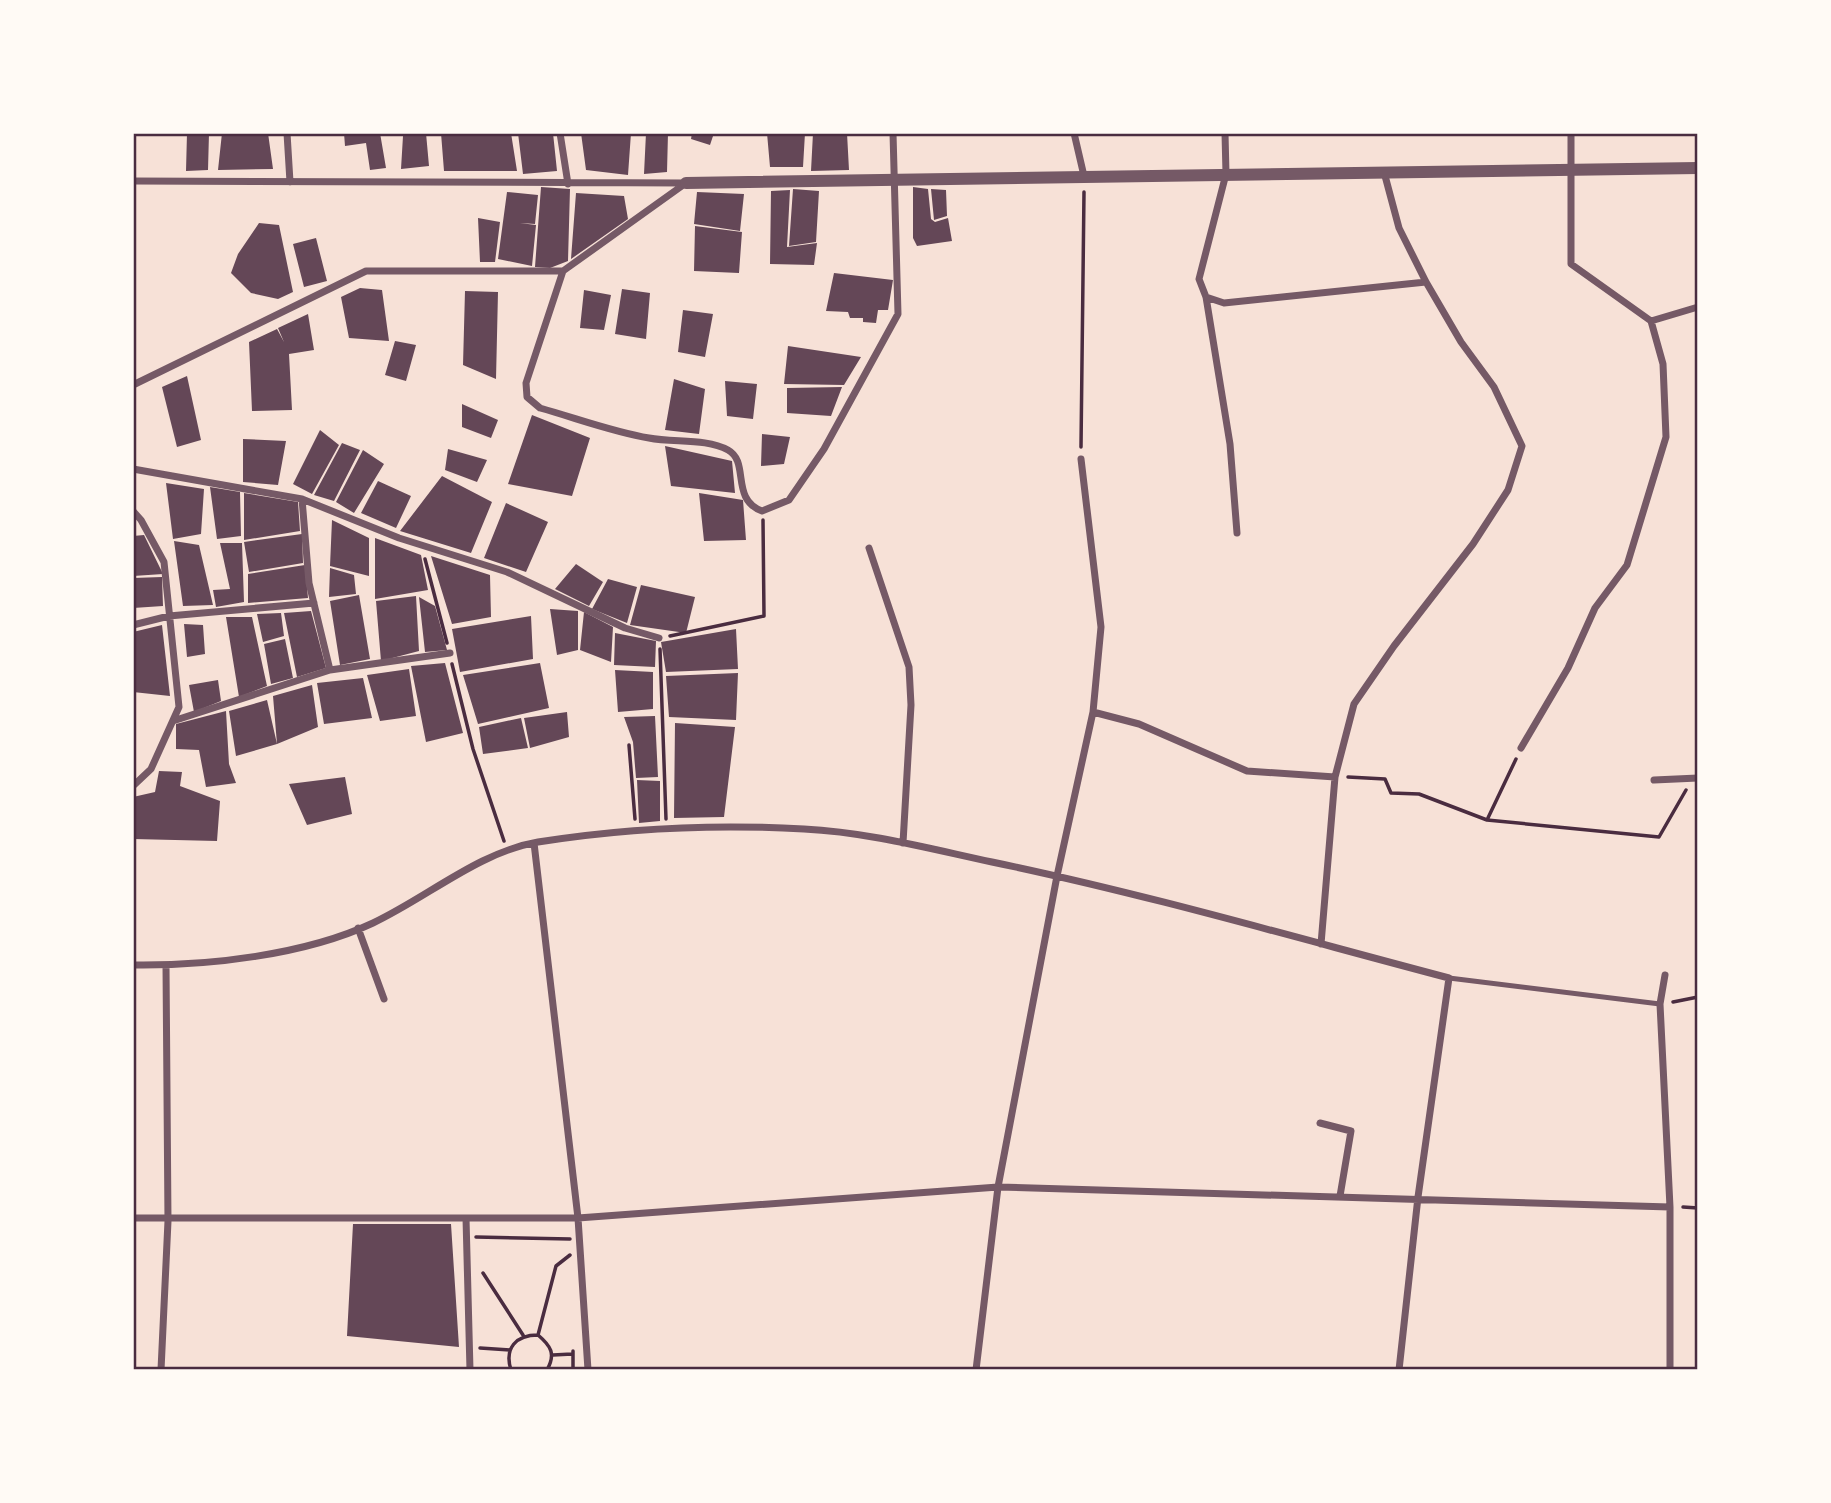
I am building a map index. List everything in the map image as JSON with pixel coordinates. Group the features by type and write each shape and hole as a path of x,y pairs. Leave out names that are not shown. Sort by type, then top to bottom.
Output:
{"street":[{"path":"287,133 290,182"},
{"path":"560,133 568,184"},
{"path":"563,271 526,383 527,397 540,408 648,438 713,445 730,450 736,456 746,499 751,507 762,511 789,500 824,449 898,314 893,133"},
{"path":"1074,133 1084,176"},
{"path":"1225,133 1226,173 1199,279 1206,296 1230,444 1237,533"},
{"path":"1521,748 1568,668 1595,608 1627,565 1666,437 1663,364 1651,321 1571,264 1571,133"},
{"path":"133,181 568,184 1698,168"},
{"path":"1321,944 1335,777 1354,704 1394,646 1473,544 1508,491 1522,446 1494,387 1461,342 1426,282 1399,228 1384,171"},
{"path":"133,386 366,271 563,271 685,183"},
{"path":"1206,296 1224,303 1426,282"},
{"path":"1651,321 1698,307"},
{"path":"976,1370 998,1187 1057,876 1093,712 1101,627 1081,459"},
{"path":"133,469 302,499 421,544 507,572 625,628 659,638"},
{"path":"302,499 309,583 330,670"},
{"path":"133,511 141,520 164,562 179,707 151,769 133,786"},
{"path":"869,548 909,667 911,705 903,843"},
{"path":"133,625 169,616 314,603"},
{"path":"173,721 330,670 450,653"},
{"path":"1093,712 1139,723 1247,771 1335,777"},
{"path":"1654,780 1696,778"},
{"path":"133,965 166,965 281,952 372,924 507,850 534,843 636,829 806,829 903,843 1057,876 1449,978 1418,1197 1399,1370"},
{"path":"534,843 578,1218 588,1370"},
{"path":"358,928 384,999"},
{"path":"161,1370 167,1220 166,965"},
{"path":"1665,975 1660,1004 1670,1207 1670,1370"},
{"path":"1320,1123 1351,1131 1340,1196"},
{"path":"133,1218 578,1218 998,1187 1418,1197 1670,1207"},
{"path":"466,1217 470,1370"}],"lane":[{"path":"1449,978 1660,1004"}],"path":[{"path":"1081,459 1084,176"},
{"path":"666,828 659,638 764,616 762,511"},
{"path":"421,544 473,749 507,850"},
{"path":"629,745 636,829"},
{"path":"1487,820 1521,748"},
{"path":"1335,777 1385,779 1391,793 1419,794 1487,820 1659,837 1696,778"},
{"path":"1660,1004 1698,997"},
{"path":"467,1237 570,1239 571,1267"},
{"path":"538,1335 556,1266 570,1254"},
{"path":"482,1273 523,1335"},
{"path":"512,1370 508,1359 509,1350 523,1335 538,1335 548,1343 553,1355 547,1370"},
{"path":"573,1342 573,1370"},
{"path":"469,1347 509,1350"},
{"path":"553,1355 573,1354"}],"building":[{"path":"187,133 209,133 208,170 186,171"},
{"path":"222,133 268,133 273,169 218,170"},
{"path":"344,133 380,133 386,168 370,170 366,143 345,146"},
{"path":"394,133 426,133 429,166 401,169 403,136"},
{"path":"441,133 511,133 517,171 444,171"},
{"path":"518,133 553,133 557,171 523,174"},
{"path":"581,133 631,133 628,175 586,170"},
{"path":"646,133 668,133 667,172 644,174"},
{"path":"692,133 714,133 710,145 691,139"},
{"path":"767,133 805,133 803,167 770,167"},
{"path":"813,133 847,133 849,170 811,171"},
{"path":"541,187 570,189 568,261 550,268 535,267"},
{"path":"913,187 928,189 931,219 935,222 948,218 952,241 917,246 913,238"},
{"path":"793,189 819,191 816,242 789,246"},
{"path":"931,189 946,190 947,216 934,220"},
{"path":"790,190 787,247 817,243 814,265 770,264 771,191"},
{"path":"507,192 538,195 535,224 520,223 536,225 532,266 498,259"},
{"path":"697,192 744,194 740,231 694,224"},
{"path":"576,193 624,196 628,219 571,259"},
{"path":"478,218 500,222 495,262 480,262"},
{"path":"259,223 279,225 293,292 278,299 251,293 231,273 238,254"},
{"path":"695,226 742,232 739,273 694,271"},
{"path":"316,238 327,281 304,287 293,244"},
{"path":"834,273 893,280 888,310 878,310 876,323 863,322 863,318 850,318 848,312 826,311"},
{"path":"360,288 382,290 389,341 349,338 341,297"},
{"path":"622,289 650,293 646,339 615,334"},
{"path":"584,290 611,295 604,330 580,328"},
{"path":"465,291 498,292 496,379 463,365"},
{"path":"683,310 713,314 705,357 678,352"},
{"path":"308,314 314,350 289,354 292,410 252,411 249,342 277,329 284,342 278,328"},
{"path":"395,341 416,345 406,381 385,375"},
{"path":"788,346 861,357 844,385 784,384"},
{"path":"187,376 201,440 177,447 162,387"},
{"path":"674,379 705,389 699,434 665,430"},
{"path":"725,381 757,384 753,419 727,416"},
{"path":"842,387 831,416 787,413 787,388"},
{"path":"462,404 498,420 491,438 462,427"},
{"path":"532,415 590,438 572,496 508,484"},
{"path":"320,430 339,445 312,494 293,484"},
{"path":"762,434 790,437 784,464 761,466"},
{"path":"243,439 286,441 278,485 243,482"},
{"path":"342,443 360,450 334,501 314,495"},
{"path":"665,446 732,461 735,493 671,486"},
{"path":"448,449 487,460 477,482 445,470"},
{"path":"363,450 384,464 354,513 336,502"},
{"path":"442,476 492,502 471,553 400,531"},
{"path":"378,481 411,496 396,528 361,513"},
{"path":"166,483 204,489 201,534 173,539"},
{"path":"210,487 240,492 241,536 217,539"},
{"path":"244,493 298,502 300,531 244,540"},
{"path":"699,493 743,500 746,540 704,541"},
{"path":"506,503 548,522 526,572 484,558"},
{"path":"332,520 369,538 369,576 330,566"},
{"path":"302,534 303,563 249,572 244,542"},
{"path":"144,535 163,574 133,576 133,536"},
{"path":"375,538 421,555 428,590 375,599"},
{"path":"174,541 199,545 213,605 183,606"},
{"path":"220,543 242,543 244,602 216,607 213,590 230,589"},
{"path":"431,556 490,575 491,617 452,624"},
{"path":"576,564 603,582 589,606 555,589"},
{"path":"305,565 308,598 248,603 248,574"},
{"path":"330,568 354,575 356,594 329,597"},
{"path":"162,577 163,606 133,608 133,578"},
{"path":"608,579 637,587 627,623 592,609"},
{"path":"641,585 695,597 686,633 630,625"},
{"path":"359,595 370,659 340,665 330,601"},
{"path":"416,596 419,651 381,661 376,601"},
{"path":"419,597 435,606 447,650 425,652"},
{"path":"550,609 578,611 578,650 557,655"},
{"path":"311,611 326,668 297,677 284,613"},
{"path":"584,612 613,627 611,662 580,650"},
{"path":"281,613 284,636 263,642 257,614"},
{"path":"531,616 533,659 460,672 452,629"},
{"path":"226,617 252,617 267,686 239,697"},
{"path":"184,624 203,625 205,654 187,657"},
{"path":"162,625 170,696 133,692 133,632"},
{"path":"736,629 738,669 666,672 661,642"},
{"path":"615,633 656,641 655,667 614,665"},
{"path":"285,639 293,678 271,684 264,644"},
{"path":"445,663 463,733 426,742 411,666"},
{"path":"540,663 549,708 478,724 463,675"},
{"path":"409,669 416,716 380,721 367,675"},
{"path":"615,670 653,672 653,709 618,712"},
{"path":"738,673 736,720 669,717 666,676"},
{"path":"363,678 372,718 324,724 317,683"},
{"path":"218,680 221,701 194,712 189,685"},
{"path":"312,685 318,727 277,744 273,696"},
{"path":"267,700 277,744 236,756 229,711"},
{"path":"226,711 229,764 236,783 206,787 199,750 176,749 176,724"},
{"path":"567,712 569,737 530,748 524,718"},
{"path":"655,716 658,777 636,778 633,742 624,717"},
{"path":"521,718 528,748 483,754 479,727"},
{"path":"675,723 735,727 724,817 674,818"},
{"path":"159,771 182,772 180,786 220,801 217,841 133,839 133,797 155,792"},
{"path":"345,777 352,814 307,825 289,784"},
{"path":"637,780 660,781 660,821 639,823"},
{"path":"353,1224 451,1224 459,1347 347,1336"}]}
